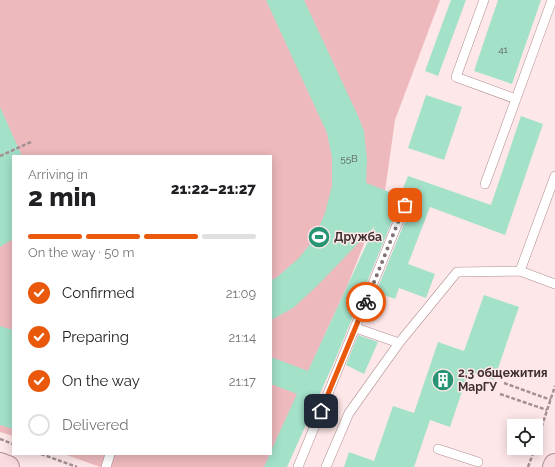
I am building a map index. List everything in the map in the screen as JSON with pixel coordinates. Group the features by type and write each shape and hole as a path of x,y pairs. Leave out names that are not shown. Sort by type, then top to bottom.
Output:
{"street":[{"path":"0,464 8,467"}],"lane":[{"path":"484,0 456,77 516,99"},
{"path":"485,184 552,0"},
{"path":"520,271 555,176"},
{"path":"298,467 405,205"},
{"path":"326,467 349,413 399,344 457,272 520,271 555,284"},
{"path":"356,328 399,344"},
{"path":"438,449 478,462"},
{"path":"106,467 110,455"}],"path":[{"path":"0,156 31,142"},
{"path":"504,383 550,400"},
{"path":"543,422 555,386"},
{"path":"500,394 547,410"},
{"path":"0,439 12,444"},
{"path":"44,455 77,467"},
{"path":"528,467 532,455"}],"shaded area":[{"name":"Дружба","path":"0,0 440,0 395,120 385,191 348,284 272,451 272,155 12,155 12,436 0,432"},
{"path":"67,455 271,455 265,467 100,467"}],"building":[{"path":"266,0 304,0 364,131 367,160 366,183 400,196 408,176 491,205 521,116 543,124 505,235 430,207 408,264 435,274 426,298 399,288 395,299 376,292 411,207 408,200 404,199 400,202 335,360 287,467 264,467 270,455 272,455 272,449 297,394 272,384 272,357 308,371 375,226 317,286 293,308 272,319 272,280 276,278 299,258 314,239 325,213 332,186 332,157 327,133"},
{"path":"451,0 466,0 438,76 425,71"},
{"path":"498,0 541,0 512,84 474,71"},
{"path":"426,95 462,107 444,160 408,148"},
{"path":"0,107 22,155 12,155 12,240 0,247"},
{"name":"2,3 общежития МарГУ","path":"484,295 519,307 494,380 469,371 450,427 430,420 414,467 344,467 349,452 374,461 393,406 414,413 438,342 464,351"},
{"path":"0,326 12,330 12,429 0,425"},
{"path":"358,335 378,342 364,374 346,365"}],"way so far":[{"path":"366,302 405,205"}],"place":[{"name":"Дружба","path":"319,237"},
{"name":"2,3 общежития МарГУ","path":"443,380"}],"route":[{"path":"321,411 366,302"}]}
